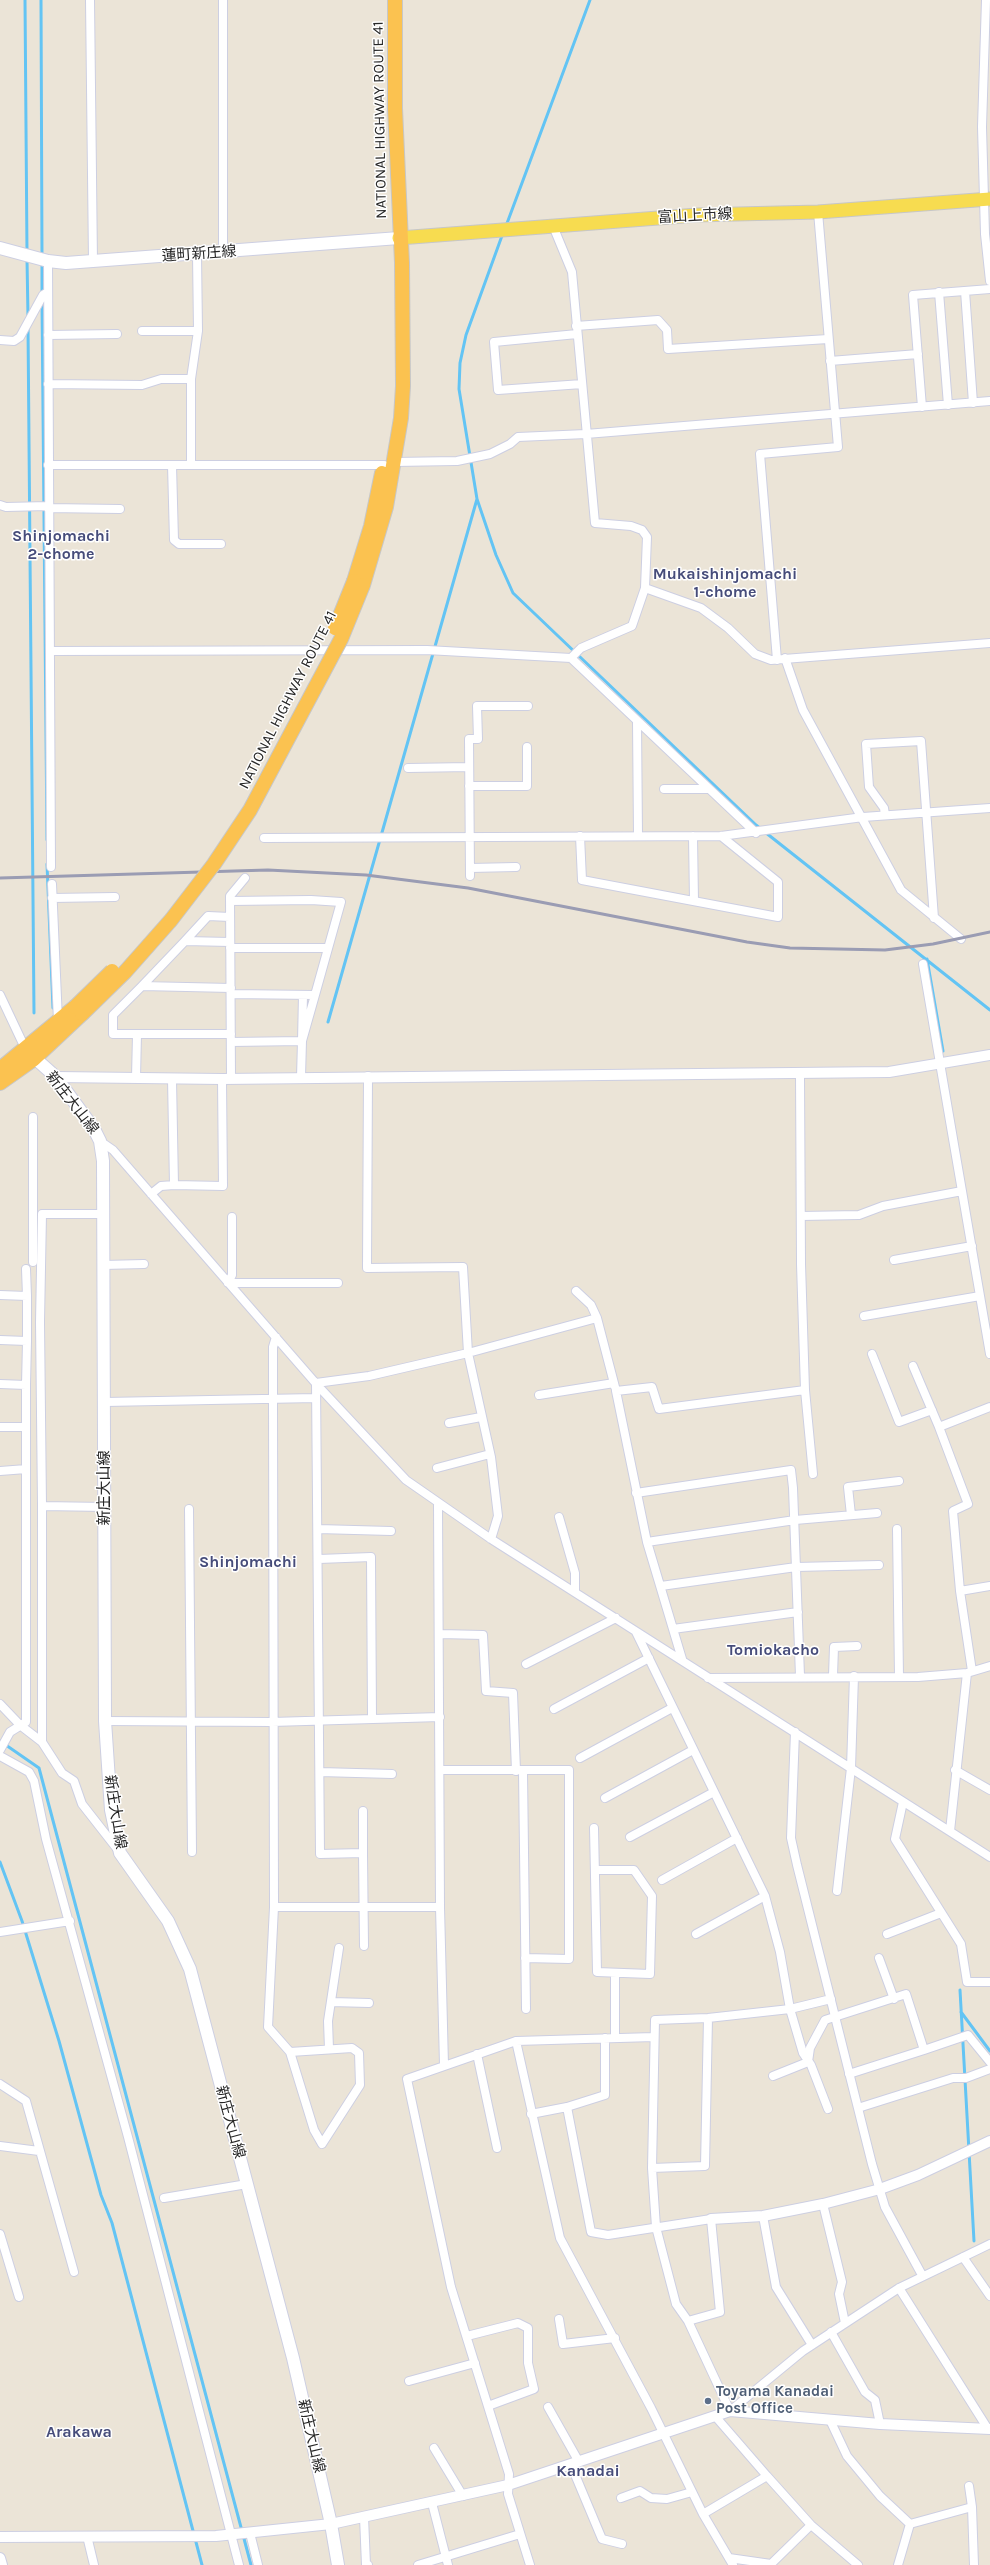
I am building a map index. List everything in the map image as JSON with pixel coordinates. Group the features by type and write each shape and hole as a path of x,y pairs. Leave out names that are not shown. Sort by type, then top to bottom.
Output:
{"highway":[{"name":"NATIONAL HIGHWAY ROUTE 41","path":"0,1083 30,1053 125,972 171,920 214,864 250,810 338,646 358,583 380,532 389,464 403,386 402,270 395,108 395,0"},
{"name":"NATIONAL HIGHWAY ROUTE 41","path":"0,1069 30,1053 58,1021 79,1010"}],"main road":[{"name":"富山上市線","path":"400,238 697,215 818,212 987,200"},
{"name":"蓮町新庄線","path":"0,248 46,261 93,262 400,238"},
{"name":"新庄大山線","path":"30,1053 56,1077 100,1141 103,1161 105,1721 109,1796 120,1853 168,1921 183,1950 203,2014 293,2358 331,2524 338,2565"}],"street":[{"path":"90,0 93,262"},
{"path":"223,0 223,252"},
{"path":"986,0 982,127 987,200 990,281"},
{"path":"818,212 826,286 828,339 838,446 760,454 781,659 803,710 863,817 901,890 961,939"},
{"path":"554,226 572,272 595,523 631,526 642,530 647,537 645,588 632,626 581,648 571,658"},
{"path":"191,464 191,379 198,331 197,254"},
{"path":"46,261 48,292 51,867"},
{"path":"922,407 913,295 990,289"},
{"path":"965,291 973,403"},
{"path":"0,340 14,341 20,337 43,295 48,292"},
{"path":"939,292 948,405"},
{"path":"582,384 498,390 494,342 658,320 667,330 668,349 828,339"},
{"path":"142,331 198,331"},
{"path":"48,335 117,334"},
{"path":"830,361 918,354"},
{"path":"48,384 142,385 161,379 191,379"},
{"path":"48,465 389,464 457,461 490,454 510,444 518,437 586,434 990,401"},
{"path":"172,465 174,540 179,544 221,544"},
{"path":"0,505 23,507 120,508"},
{"path":"645,588 701,608 728,628 755,654 781,659 896,652 990,643"},
{"path":"50,651 427,650 571,658 756,833"},
{"path":"516,867 470,872 469,739 478,739 477,706 528,706"},
{"path":"636,721 638,836"},
{"path":"884,815 884,808 869,787 866,744 921,741 934,918"},
{"path":"469,786 527,786 527,747"},
{"path":"408,768 469,767"},
{"path":"664,789 709,789"},
{"path":"264,838 721,836 756,833 863,817 990,808"},
{"path":"580,836 582,880 778,917 778,882 721,836"},
{"path":"693,836 694,901"},
{"path":"151,1194 161,1186 223,1186 227,1079 231,1038 230,896 245,878"},
{"path":"52,884 58,1021"},
{"path":"52,898 115,897"},
{"path":"230,901 311,900 340,902 302,1041"},
{"path":"230,917 208,916 113,1016 113,1034 302,1041"},
{"path":"185,941 230,945 328,948"},
{"path":"923,964 990,1354"},
{"path":"142,986 315,995"},
{"path":"0,995 30,1053"},
{"path":"302,1077 303,995"},
{"path":"136,1078 137,1034"},
{"path":"56,1077 227,1079 368,1076 800,1074 889,1072 990,1055"},
{"path":"800,1074 801,1216 805,1390 813,1474"},
{"path":"368,1076 367,1268 462,1268 468,1353 490,1454 498,1516 491,1539"},
{"path":"172,1079 174,1185"},
{"path":"33,1118 33,1262"},
{"path":"100,1141 113,1150 316,1383 406,1480 438,1504 491,1539 682,1659 708,1678 990,1857"},
{"path":"801,1216 859,1215 883,1206 962,1191"},
{"path":"33,1203 42,1214 40,1322 42,1742"},
{"path":"42,1214 103,1214"},
{"path":"228,1283 232,1275 232,1217"},
{"path":"894,1260 972,1246"},
{"path":"103,1265 144,1264"},
{"path":"26,1269 26,1722 10,1732 0,1751 29,1772 34,1781 46,1839 70,1921 240,2565"},
{"path":"228,1283 338,1283"},
{"path":"576,1291 591,1305 598,1318 615,1387 647,1542 682,1659"},
{"path":"0,1295 27,1296"},
{"path":"864,1316 980,1296"},
{"path":"316,1383 369,1376 468,1353 598,1318"},
{"path":"276,1337 273,1347 272,1722 274,1907 268,2027 290,2052 314,2130 322,2144 360,2085 359,2053 352,2048 290,2052"},
{"path":"0,1340 27,1341"},
{"path":"872,1354 899,1422 932,1410"},
{"path":"913,1366 939,1427 968,1504 953,1511 960,1591 970,1672 955,1770 950,1831"},
{"path":"316,1383 319,1559 320,1854 363,1853"},
{"path":"0,1384 26,1385"},
{"path":"540,1395 615,1387 652,1387 660,1409 805,1390"},
{"path":"105,1402 316,1398"},
{"path":"939,1427 990,1407"},
{"path":"449,1423 482,1417"},
{"path":"0,1427 26,1427"},
{"path":"437,1468 490,1454"},
{"path":"0,1471 26,1469"},
{"path":"636,1493 791,1470 795,1520 800,1676"},
{"path":"851,1516 848,1487 899,1481"},
{"path":"438,1504 440,1634 440,1907 444,2065"},
{"path":"42,1506 105,1507"},
{"path":"189,1509 192,1852"},
{"path":"647,1542 795,1520 877,1513"},
{"path":"559,1517 575,1574 575,1592"},
{"path":"318,1528 391,1531"},
{"path":"897,1529 899,1677"},
{"path":"319,1559 370,1557 372,1719"},
{"path":"660,1586 796,1567 879,1565"},
{"path":"960,1591 990,1586"},
{"path":"673,1629 798,1612"},
{"path":"526,1664 616,1618"},
{"path":"636,1631 672,1708 738,1838 765,1896 780,1952 790,2009 803,2053 828,2109"},
{"path":"440,1634 483,1635 486,1691 513,1693 519,1771 526,2009"},
{"path":"833,1676 834,1647 857,1646"},
{"path":"554,1710 649,1658"},
{"path":"708,1678 800,1676 899,1677 970,1672 990,1666"},
{"path":"837,1891 851,1768 854,1676"},
{"path":"0,1704 20,1725 42,1742 62,1773 74,1781 82,1804 120,1853"},
{"path":"580,1758 672,1708"},
{"path":"105,1721 272,1722 440,1717"},
{"path":"795,1732 791,1838 849,2074 885,2207 922,2275"},
{"path":"605,1798 693,1750"},
{"path":"440,1770 569,1770 569,1959 525,1958"},
{"path":"955,1770 990,1790"},
{"path":"320,1772 392,1774"},
{"path":"630,1837 714,1792"},
{"path":"903,1802 895,1839 962,1944 967,1982 990,1982"},
{"path":"363,1811 364,1946"},
{"path":"594,1828 597,1972 615,1974 650,1974 652,1896 634,1870 595,1870"},
{"path":"662,1880 738,1838"},
{"path":"696,1934 765,1896"},
{"path":"274,1907 440,1907"},
{"path":"887,1934 941,1913"},
{"path":"0,1932 70,1921"},
{"path":"329,2050 328,2021 339,1948"},
{"path":"879,1958 894,1999"},
{"path":"615,1974 615,2038"},
{"path":"808,2062 810,2048 825,2020 906,1994 924,2050"},
{"path":"730,2411 688,2321 676,2304 656,2227 652,2168 655,2020 708,2018 790,2009 830,1999"},
{"path":"331,2002 369,2003"},
{"path":"652,2168 705,2166 708,2018"},
{"path":"849,2074 968,2035 990,2062"},
{"path":"530,2565 508,2494 509,2474 439,2237 407,2079 516,2041 654,2037"},
{"path":"531,2114 567,2107 605,2095 605,2038"},
{"path":"516,2041 531,2114 560,2238 615,2338 703,2514 731,2562 772,2564 811,2525"},
{"path":"477,2054 497,2148"},
{"path":"773,2076 808,2062"},
{"path":"858,2108 953,2078 966,2078 990,2069"},
{"path":"0,2084 26,2101 74,2272"},
{"path":"567,2107 591,2232 608,2235 711,2218 763,2216 823,2204 880,2189 924,2173 990,2141"},
{"path":"0,2146 39,2151"},
{"path":"164,2198 247,2184"},
{"path":"823,2204 842,2282 839,2294 845,2323"},
{"path":"763,2216 776,2287 812,2345"},
{"path":"688,2321 720,2312 711,2218"},
{"path":"0,2234 19,2296"},
{"path":"0,2537 232,2535 331,2524 432,2503 508,2485 730,2411 812,2345 899,2288 922,2275 990,2244"},
{"path":"963,2257 990,2296"},
{"path":"899,2288 989,2429"},
{"path":"558,2319 563,2344 615,2338"},
{"path":"467,2336 518,2323 528,2328 528,2363 534,2390 488,2406"},
{"path":"831,2332 865,2392 874,2400 880,2424"},
{"path":"409,2381 475,2363"},
{"path":"548,2407 575,2463 602,2539 622,2544"},
{"path":"730,2411 880,2424 989,2429"},
{"path":"715,2416 811,2525 858,2565"},
{"path":"830,2420 847,2456 880,2496 910,2524"},
{"path":"434,2448 463,2496"},
{"path":"703,2514 768,2476"},
{"path":"969,2486 972,2507 974,2565"},
{"path":"621,2498 640,2491 652,2498 666,2499 692,2492"},
{"path":"432,2503 442,2562"},
{"path":"910,2524 972,2507"},
{"path":"364,2517 366,2565 368,2565"},
{"path":"898,2565 910,2524"},
{"path":"250,2533 258,2565"},
{"path":"418,2565 442,2562 520,2534"},
{"path":"87,2536 94,2565"},
{"path":"0,2558 2,2565"}],"waterway":[{"path":"25,0 27,253"},
{"path":"41,0 42,256"},
{"path":"506,226 590,0"},
{"path":"503,233 466,335 460,363 459,389 477,499 496,555 513,593 756,825 990,1010"},
{"path":"27,259 28,317"},
{"path":"42,262 42,294"},
{"path":"42,302 47,840"},
{"path":"28,327 34,1013"},
{"path":"328,1022 477,499"},
{"path":"47,864 53,1008"},
{"path":"927,959 943,1051"},
{"path":"0,1741 39,1768 251,2565"},
{"path":"0,1862 22,1921 59,2041 101,2195 112,2223 202,2565"},
{"path":"960,1990 974,2241"},
{"path":"961,2012 990,2051"}],"railway":[{"path":"0,878 268,870 366,875 468,888 747,942 790,948 885,950 933,944 990,932"}],"place":[{"name":"Toyama Kanadai Post Office","path":"708,2401"}],"district":[{"name":"Shinjomachi 2-chome","path":"61,545"},
{"name":"Mukaishinjomachi 1-chome","path":"725,583"},
{"name":"Shinjomachi","path":"248,1562"},
{"name":"Tomiokacho","path":"773,1650"},
{"name":"Arakawa","path":"79,2432"},
{"name":"Kanadai","path":"588,2471"}]}
